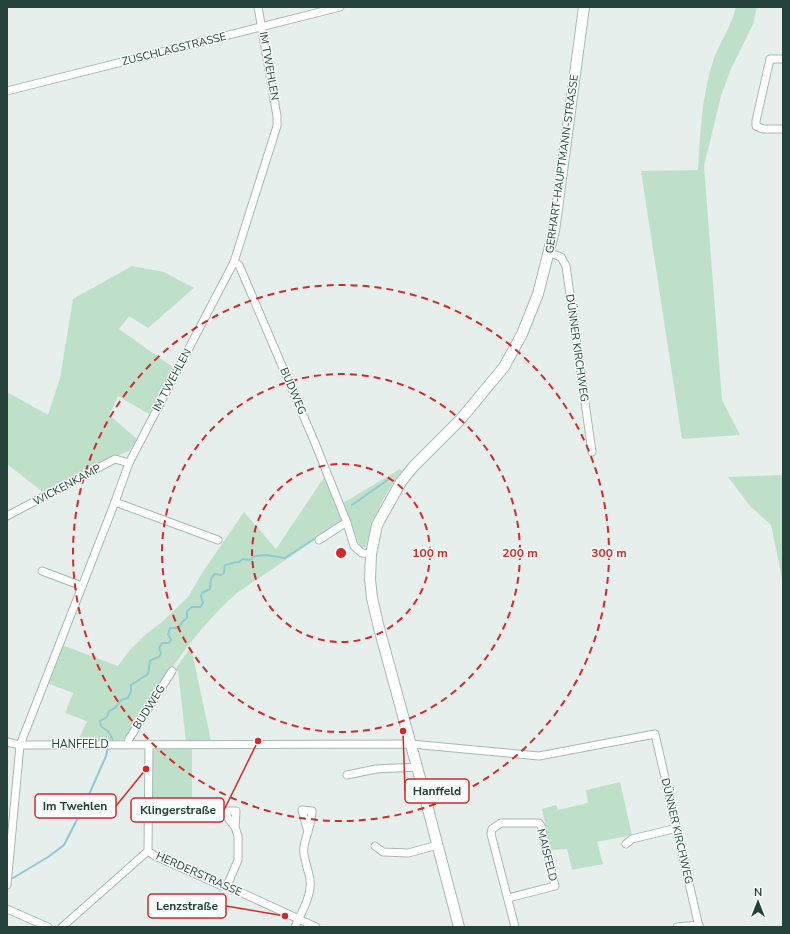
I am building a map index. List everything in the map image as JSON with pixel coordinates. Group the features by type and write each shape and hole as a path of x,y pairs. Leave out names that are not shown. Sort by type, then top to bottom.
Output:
{"street":[{"name":"IM TWEHLEN","path":"7,885 11,815 20,745 129,463 234,262 277,126 277,116 258,7"},
{"name":"ZUSCHLAGSTRASSE","path":"7,91 340,7"},
{"name":"GERHART-HAUPTMANN-STRASSE","path":"459,927 411,744 380,634 372,598 370,579 372,554 377,525 401,482 460,420 504,367 522,334 538,294 550,253 554,232 584,7"},
{"path":"783,59 770,59 756,120 756,126 763,129 783,129"},
{"name":"DÜNNER KIRCHWEG","path":"550,253 561,257 566,266 592,452"},
{"name":"BUDWEG","path":"234,262 239,265 347,523 354,546 362,553 372,554"},
{"name":"WICKENKAMP","path":"7,516 115,460 129,463"},
{"path":"115,502 218,540"},
{"path":"318,540 347,523"},
{"path":"42,572 82,586"},
{"name":"BUDWEG","path":"128,744 129,739 172,671"},
{"name":"DÜNNER KIRCHWEG","path":"655,734 699,926"},
{"name":"HANFFELD","path":"7,742 20,745 411,744 538,756 655,734"},
{"path":"62,927 148,851 149,744"},
{"path":"347,776 376,769 417,767"},
{"name":"MAISFELD","path":"508,898 556,886 539,823 501,823 492,829 491,834 515,927"},
{"path":"227,886 238,860 238,836 235,827"},
{"path":"626,844 632,839 677,828"},
{"path":"295,927 310,892 310,880 303,852 308,832"},
{"path":"375,846 383,852 408,853 438,845"},
{"name":"HERDERSTRASSE","path":"148,851 155,856 222,886 227,886 316,927"},
{"path":"7,909 48,927"},
{"path":"677,927 699,926"}],"green space":[{"path":"736,7 757,7 753,24 731,69 721,96 704,166 722,400 740,435 682,439 641,171 698,170 702,114 710,71"},
{"path":"132,266 164,272 194,288 148,328 129,316 119,329 174,368 149,414 118,396 109,415 137,439 129,451 111,458 44,493 7,464 7,392 48,415 60,378 73,299"},
{"path":"400,469 402,471 384,498 375,517 366,547 360,547 343,503"},
{"path":"783,475 783,583 771,525 750,506 728,477"},
{"path":"325,476 340,512 341,522 237,593 220,609 204,626 162,682 124,740 78,741 87,721 65,713 73,693 47,683 62,645 118,666 129,651 146,634 162,622 188,597 202,573 244,512 276,549"},
{"path":"191,647 211,741 186,741 178,671 174,671"},
{"path":"192,746 192,803 153,803 153,751 157,748"},
{"path":"620,782 632,835 597,842 603,864 572,870 567,849 551,850 542,809 556,805 558,810 588,803 586,790"}],"waterway":[{"path":"352,505 389,479"},
{"path":"113,741 108,731 101,726 100,721 107,717 109,711 115,708 121,700 128,698 131,691 131,685 148,674 150,661 159,657 161,653 159,648 162,643 169,643 171,640 168,634 170,628 179,628 182,622 187,618 187,611 192,607 200,607 203,603 201,596 202,593 210,589 212,577 215,574 221,575 224,573 225,565 239,562 243,559 250,560 255,556 266,555 285,558 337,524"},
{"path":"13,878 48,857 64,845 84,806 106,756 108,747"}],"place":[{"name":"Hanffeld","path":"403,731"},
{"name":"Klingerstraße","path":"258,741"},
{"name":"Im Twehlen","path":"146,769"},
{"name":"Lenzstraße","path":"285,916"}]}
